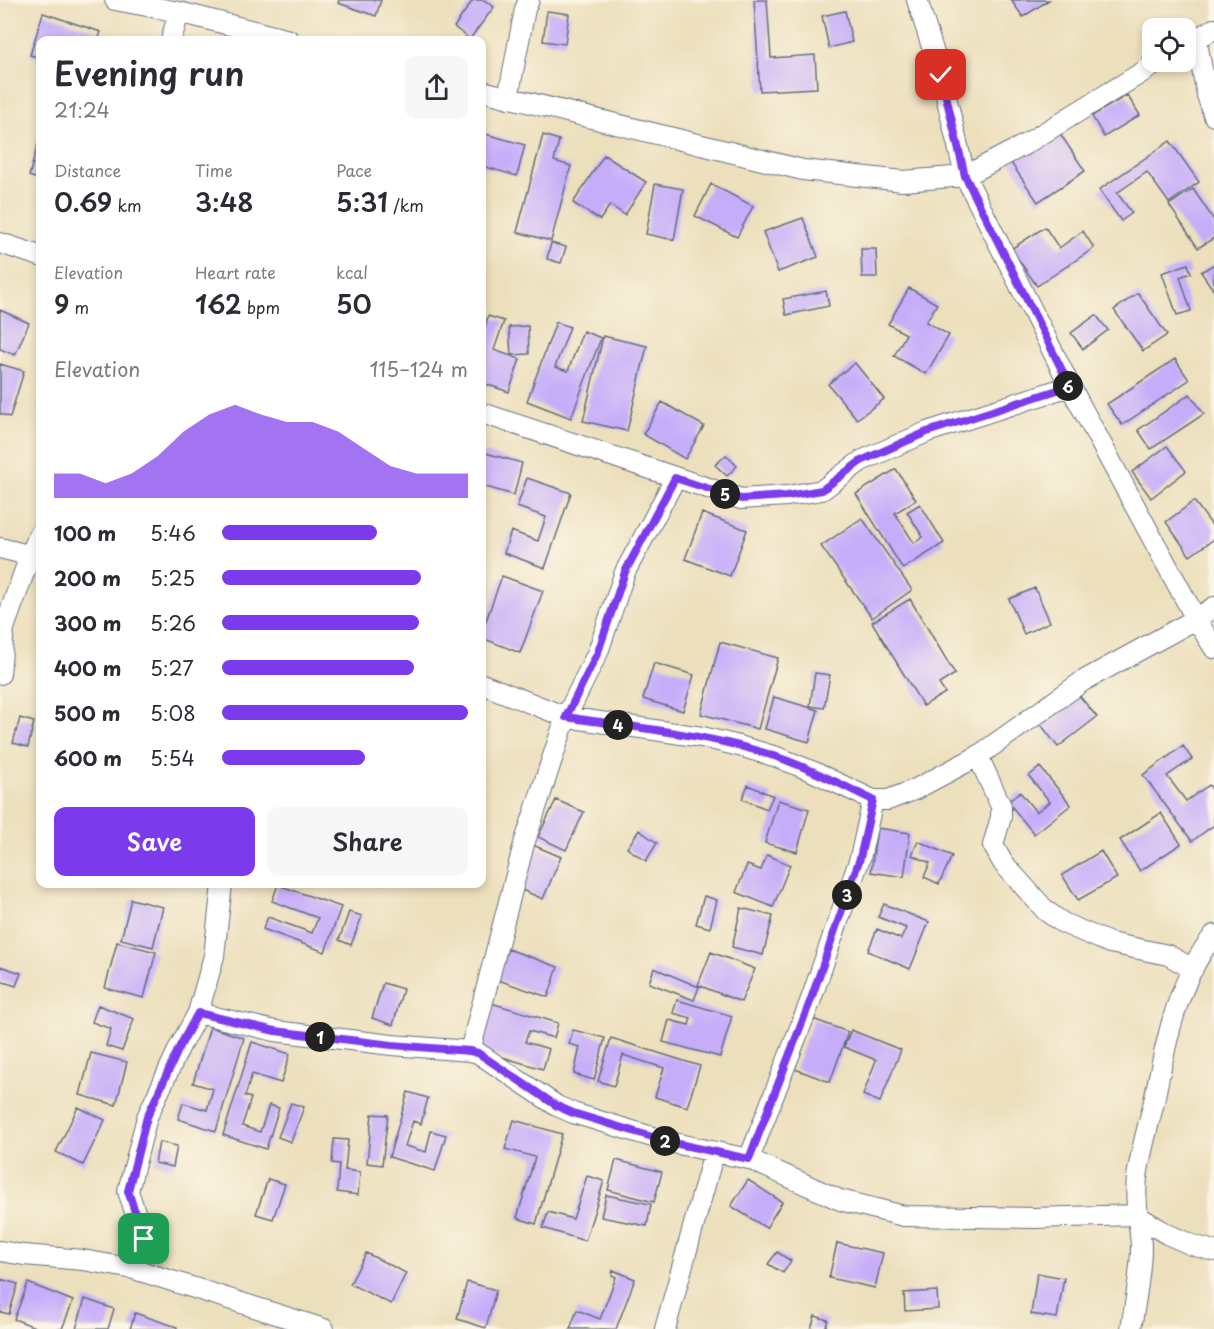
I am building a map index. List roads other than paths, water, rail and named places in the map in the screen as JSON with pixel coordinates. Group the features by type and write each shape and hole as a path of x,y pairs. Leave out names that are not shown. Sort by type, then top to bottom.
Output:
{"street":[{"path":"115,0 179,12 273,36"},
{"path":"508,98 525,9 529,0"},
{"path":"917,0 941,75 965,176 1070,386 1196,619 1214,648"},
{"path":"172,36 179,12"},
{"path":"1196,39 1214,28"},
{"path":"1196,59 1214,116"},
{"path":"486,92 803,170 903,181 965,176 1024,145 1143,72"},
{"path":"0,243 36,255"},
{"path":"486,414 741,499 787,496 822,490 861,461 927,432 1070,386"},
{"path":"470,1051 524,844 566,717 598,652 625,572 675,478"},
{"path":"0,548 35,557 4,628 0,674"},
{"path":"486,686 566,717 702,737 739,746 777,757 873,800 888,800 914,790 978,756 1083,681 1214,607"},
{"path":"978,756 1001,806 1001,817 993,845 1003,863 1046,911 1063,923 1095,938 1168,955 1193,969"},
{"path":"749,1159 810,1002 860,858 873,800"},
{"path":"134,1269 144,1239 128,1191 147,1117 198,1013 214,956 222,888"},
{"path":"1131,1329 1141,1246 1136,1215 1137,1179 1171,1024 1193,969 1203,949 1214,935"},
{"path":"198,1013 275,1031 478,1053 557,1106 573,1113 669,1142 749,1159 840,1200 870,1209 904,1216 1034,1218 1136,1215 1183,1241 1214,1251"},
{"path":"664,1329 714,1152"},
{"path":"0,1251 83,1260 134,1269 324,1329"}]}
